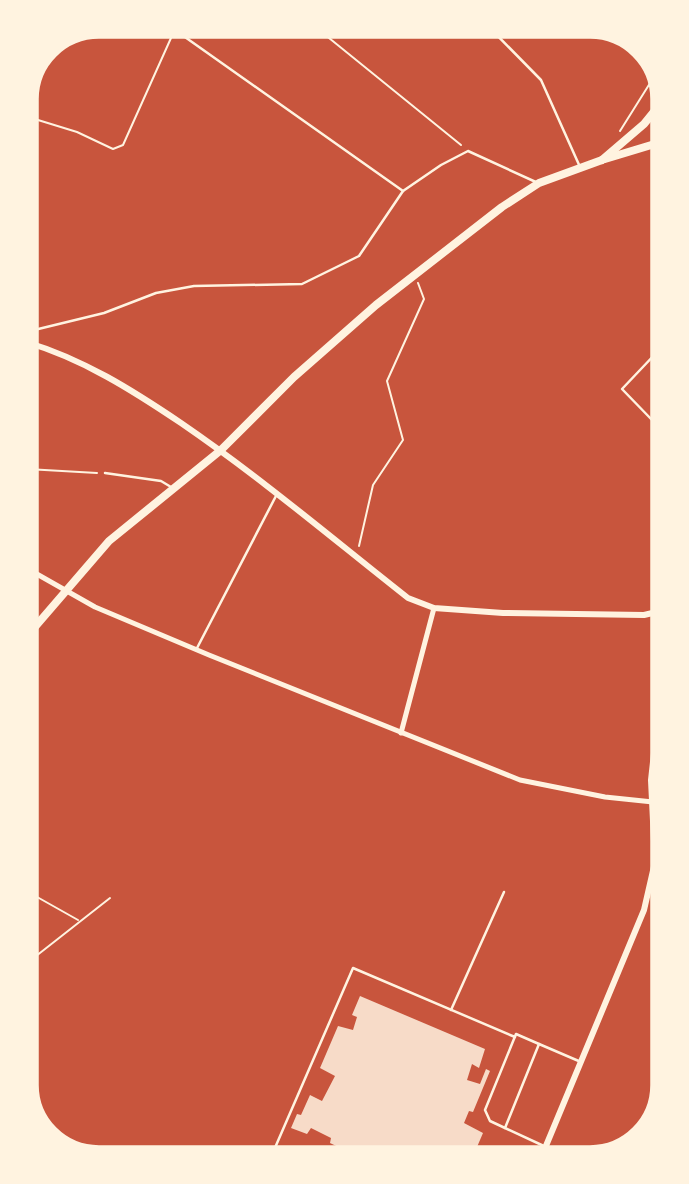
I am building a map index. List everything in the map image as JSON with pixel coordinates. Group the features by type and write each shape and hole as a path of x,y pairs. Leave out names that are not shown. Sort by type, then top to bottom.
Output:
{"main road":[{"path":"602,160 652,114"},
{"path":"37,625 109,541 221,450 294,377 412,276 502,207 539,183 580,167 652,146"}],"street":[{"path":"37,346 122,383 221,450 408,598 434,608 503,612 652,613"},
{"path":"37,574 95,607 520,780 568,791 652,802"},
{"path":"401,733 434,608"},
{"path":"652,768 652,791"},
{"path":"545,1147 644,910 652,876"}],"lane":[{"path":"185,37 403,191"},
{"path":"499,37 541,80 580,167"},
{"path":"37,329 104,313 156,293 194,286 302,284 359,256 403,191 468,150 539,183"},
{"path":"652,357 622,388 652,420"},
{"path":"106,473 161,481 174,488"},
{"path":"196,650 277,495"},
{"path":"451,1010 504,892"},
{"path":"275,1147 353,968 515,1037"},
{"path":"539,1147 490,1121 485,1110 516,1034 581,1062"},
{"path":"505,1128 539,1044"}],"path":[{"path":"37,120 77,132 113,149 123,145 172,37"},
{"path":"329,37 468,150"},
{"path":"618,134 650,83"},
{"path":"356,557 373,485 403,440 387,381 424,299 421,286 412,276"},
{"path":"37,470 106,473"},
{"path":"37,897 78,921"},
{"path":"37,955 110,898"}],"building":[{"path":"360,996 485,1049 479,1068 472,1064 467,1080 480,1084 486,1069 490,1071 473,1112 469,1111 464,1123 483,1133 477,1147 338,1147 330,1143 331,1138 311,1128 307,1134 291,1128 297,1114 301,1115 310,1095 322,1101 335,1076 320,1068 338,1026 353,1030 357,1017 352,1015"}]}
